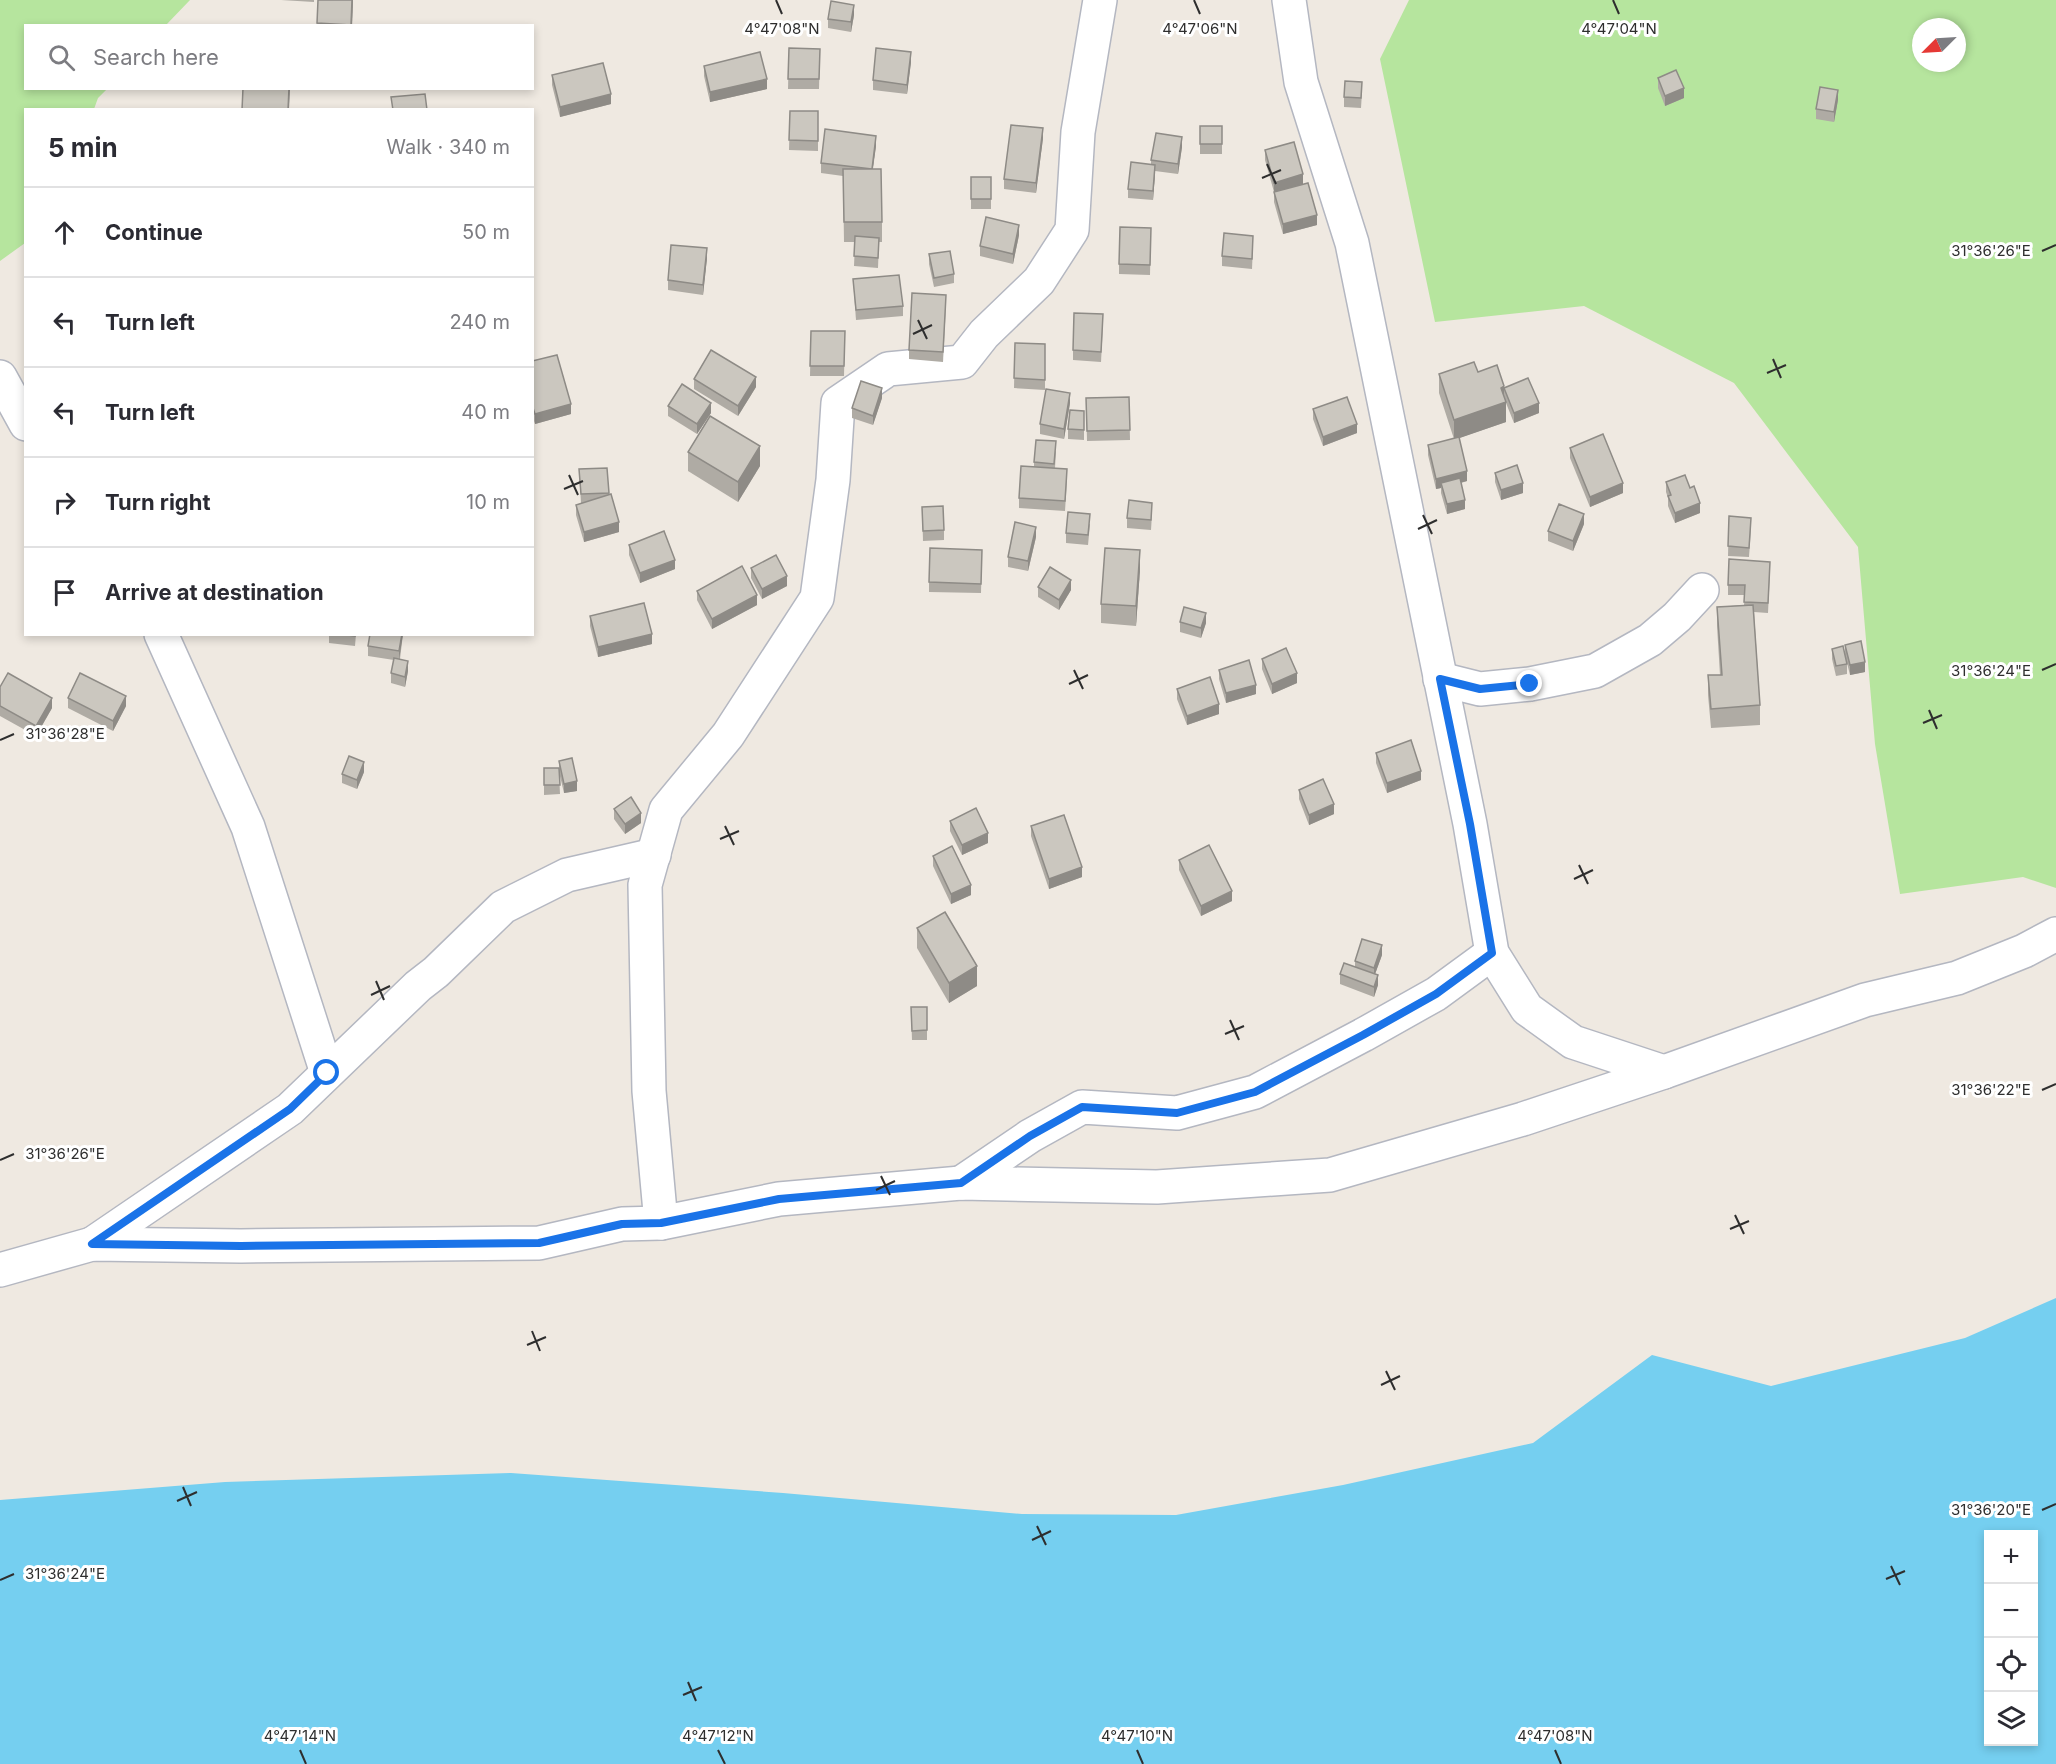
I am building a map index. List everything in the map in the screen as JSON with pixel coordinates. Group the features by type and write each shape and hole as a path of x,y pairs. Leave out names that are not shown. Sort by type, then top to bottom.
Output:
{"street":[{"path":"661,1223 649,1091 645,885 666,810 728,735 818,598 833,480 838,403 888,369 962,362 984,334 1039,281 1072,230 1077,132 1100,0"},
{"path":"1289,0 1301,82 1352,243 1470,824 1492,953 1527,1009 1573,1042 1664,1072"},
{"path":"0,377 24,420"},
{"path":"1440,679 1480,689 1530,684 1594,671 1650,640 1677,617 1702,590"},
{"path":"162,636 248,827 327,1073"},
{"path":"92,1244 290,1109 503,907 567,875 654,855"},
{"path":"0,1270 92,1244 241,1246 539,1243 622,1224 661,1223 779,1199 961,1183 1157,1187 1330,1174 1523,1119 1664,1072 1865,1000 1957,978 2024,951 2056,934"},
{"path":"961,1183 1030,1136 1082,1107 1177,1113 1255,1092 1436,994 1492,953"}],"green space":[{"path":"0,0 190,0 167,24 24,24 24,90 106,90 98,98 94,108 24,108 24,244 0,261"},
{"path":"1409,0 2056,0 2056,888 2023,877 1900,894 1875,744 1858,547 1734,383 1584,306 1435,322 1380,59"}],"water":[{"path":"2056,1298 2056,1764 0,1764 0,1500 225,1482 511,1473 783,1493 1022,1514 1176,1515 1343,1485 1533,1443 1652,1355 1771,1386 1965,1338"}],"building":[{"path":"318,0 352,0 351,24 317,23"},
{"path":"831,1 854,5 851,22 828,19"},
{"path":"789,48 820,49 819,79 788,79"},
{"path":"876,48 911,52 907,85 873,80"},
{"path":"760,52 767,79 710,92 704,66"},
{"path":"603,63 611,94 560,107 552,75"},
{"path":"1676,70 1684,88 1665,96 1658,78"},
{"path":"1345,81 1362,82 1361,98 1344,97"},
{"path":"1820,87 1838,90 1834,112 1816,109"},
{"path":"243,90 289,90 288,108 242,108"},
{"path":"425,94 427,108 393,108 391,97"},
{"path":"790,111 818,111 818,141 789,140"},
{"path":"1011,125 1043,128 1036,183 1004,179"},
{"path":"1200,126 1222,126 1222,144 1200,144"},
{"path":"825,129 876,136 872,169 821,163"},
{"path":"1156,133 1182,137 1178,164 1151,160"},
{"path":"1294,142 1303,174 1274,183 1265,150"},
{"path":"1131,162 1155,165 1153,191 1128,189"},
{"path":"843,169 881,169 882,222 844,222"},
{"path":"971,177 991,177 991,199 971,199"},
{"path":"1308,183 1317,215 1283,224 1274,192"},
{"path":"986,217 1019,225 1013,254 980,246"},
{"path":"1120,227 1151,228 1150,265 1119,264"},
{"path":"1224,233 1253,236 1252,259 1222,256"},
{"path":"855,236 879,238 878,258 854,256"},
{"path":"671,245 707,248 703,285 668,280"},
{"path":"950,251 954,274 934,278 929,254"},
{"path":"899,275 903,306 856,310 853,279"},
{"path":"912,293 946,295 943,352 909,350"},
{"path":"1074,313 1103,314 1101,352 1073,350"},
{"path":"811,331 845,331 844,366 810,366"},
{"path":"1015,343 1045,344 1045,380 1014,378"},
{"path":"711,350 756,377 738,406 694,379"},
{"path":"557,355 571,404 535,414 534,361"},
{"path":"1474,362 1478,372 1497,365 1504,386 1501,388 1506,402 1454,420 1439,374"},
{"path":"1528,378 1539,403 1514,413 1504,388"},
{"path":"861,381 882,388 873,416 852,408"},
{"path":"682,384 711,403 697,424 668,406"},
{"path":"1046,389 1070,393 1064,429 1040,424"},
{"path":"1129,397 1130,430 1087,431 1086,398"},
{"path":"1347,397 1357,424 1323,437 1313,409"},
{"path":"1070,410 1084,411 1084,430 1068,429"},
{"path":"710,416 760,446 738,482 688,452"},
{"path":"1603,434 1623,483 1590,497 1570,448"},
{"path":"1459,437 1467,471 1436,479 1428,445"},
{"path":"1036,440 1056,441 1054,464 1034,462"},
{"path":"1517,465 1523,483 1501,490 1495,473"},
{"path":"1021,466 1067,469 1065,501 1019,498"},
{"path":"607,468 609,493 581,494 579,469"},
{"path":"1685,475 1690,488 1694,486 1700,503 1675,513 1668,496 1671,495 1666,482"},
{"path":"1460,478 1465,500 1447,504 1441,483"},
{"path":"611,494 619,522 584,532 576,505"},
{"path":"1129,500 1152,503 1151,520 1127,518"},
{"path":"1559,504 1584,514 1573,541 1548,531"},
{"path":"943,506 944,530 923,531 922,507"},
{"path":"1068,512 1090,514 1088,535 1066,533"},
{"path":"1729,516 1751,518 1749,548 1728,546"},
{"path":"1015,522 1036,527 1028,561 1008,557"},
{"path":"664,531 675,560 640,573 629,545"},
{"path":"930,548 982,550 981,584 929,582"},
{"path":"1105,548 1140,550 1136,606 1101,604"},
{"path":"776,555 787,576 762,589 751,568"},
{"path":"1729,559 1770,562 1768,603 1744,602 1745,585 1728,585"},
{"path":"742,566 757,595 712,619 697,591"},
{"path":"1050,567 1071,580 1059,600 1038,587"},
{"path":"644,603 652,634 598,647 590,616"},
{"path":"1753,605 1760,705 1711,709 1708,675 1722,675 1717,607"},
{"path":"1184,607 1206,613 1201,628 1180,622"},
{"path":"370,636 402,636 399,651 368,646"},
{"path":"1861,641 1865,662 1850,665 1845,645"},
{"path":"1843,646 1847,664 1836,666 1832,649"},
{"path":"1286,648 1297,673 1272,684 1262,659"},
{"path":"394,658 408,661 405,677 391,673"},
{"path":"1249,660 1256,685 1226,693 1219,670"},
{"path":"8,673 52,698 36,726 0,706 0,687"},
{"path":"80,673 126,696 113,721 68,698"},
{"path":"1210,677 1219,704 1187,716 1177,689"},
{"path":"1411,740 1421,771 1387,783 1376,753"},
{"path":"349,756 364,762 357,780 342,774"},
{"path":"572,758 577,781 564,784 559,761"},
{"path":"544,768 559,768 560,785 544,785"},
{"path":"1323,779 1334,804 1309,815 1299,790"},
{"path":"631,797 641,813 625,824 614,809"},
{"path":"976,808 988,833 962,845 950,821"},
{"path":"1064,815 1082,867 1049,879 1031,826"},
{"path":"1209,845 1232,891 1201,906 1179,860"},
{"path":"952,846 971,885 951,894 933,856"},
{"path":"945,912 977,966 949,983 917,928"},
{"path":"1362,939 1382,945 1374,968 1355,961"},
{"path":"1344,963 1378,975 1374,987 1340,974"},
{"path":"911,1007 927,1007 927,1030 912,1031"}],"route":[{"path":"327,1073 290,1109 92,1244 241,1246 539,1243 622,1224 661,1223 779,1199 961,1183 1030,1136 1082,1107 1177,1113 1255,1092 1436,994 1492,953 1470,824 1440,679 1480,689 1530,684"}]}
